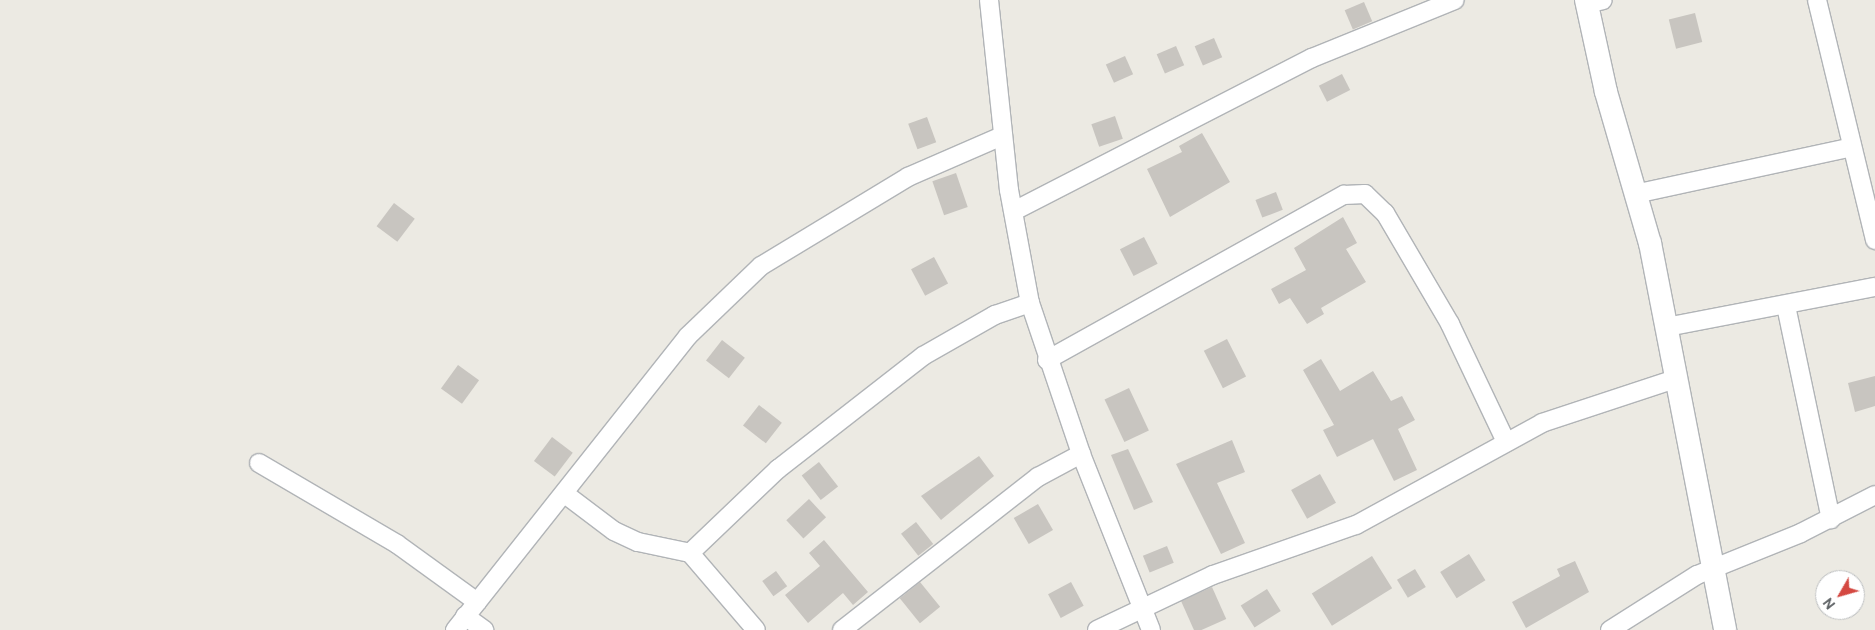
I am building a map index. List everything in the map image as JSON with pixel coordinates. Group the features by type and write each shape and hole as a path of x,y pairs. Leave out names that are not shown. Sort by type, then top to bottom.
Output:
{"street":[{"path":"989,0 1002,136 1030,303 1047,360 1081,454 1152,630"},
{"path":"1014,211 1312,58 1455,0"},
{"path":"1817,0 1875,240"},
{"path":"1592,1 1667,327 1711,570 1725,630"},
{"path":"484,630 460,623 565,494 688,336 761,266 908,177 1002,136"},
{"path":"1635,194 1852,146"},
{"path":"1047,360 1344,196 1365,194 1385,212 1450,324 1506,442"},
{"path":"1667,327 1786,306 1875,287"},
{"path":"690,553 778,468 924,356 995,315 1030,303"},
{"path":"1786,306 1831,519"},
{"path":"1097,630 1142,607 1213,575 1356,524 1506,442 1579,409 1675,378"},
{"path":"842,630 1038,477 1081,454"},
{"path":"259,463 397,544 477,602"},
{"path":"565,494 614,531 638,542 690,553 756,630"},
{"path":"1610,630 1711,570 1831,519 1875,495"}],"building":[{"path":"1364,2 1372,21 1353,30 1345,10"},
{"path":"1695,13 1702,42 1676,49 1669,20"},
{"path":"1214,38 1222,57 1203,66 1195,46"},
{"path":"1176,46 1184,65 1165,74 1157,54"},
{"path":"1125,56 1133,74 1114,83 1106,65"},
{"path":"1342,74 1350,90 1327,102 1319,86"},
{"path":"1115,116 1123,139 1099,147 1091,124"},
{"path":"927,117 936,142 917,149 908,124"},
{"path":"1202,133 1230,182 1170,217 1147,169 1182,152 1179,146"},
{"path":"956,173 968,207 944,215 932,181"},
{"path":"1276,192 1283,210 1262,218 1255,200"},
{"path":"394,203 415,219 397,242 377,226"},
{"path":"1343,217 1357,243 1346,249 1366,282 1321,308 1324,314 1307,324 1290,298 1279,304 1271,289 1306,270 1294,248"},
{"path":"1144,237 1158,264 1134,276 1120,249"},
{"path":"934,257 948,283 925,296 911,269"},
{"path":"1227,339 1246,376 1223,388 1204,351"},
{"path":"722,340 745,358 729,378 706,360"},
{"path":"1321,359 1340,391 1373,371 1391,401 1402,396 1415,420 1398,429 1417,470 1394,481 1373,439 1337,457 1323,430 1334,425 1303,370"},
{"path":"458,365 479,380 462,404 441,388"},
{"path":"1875,376 1875,406 1855,412 1848,383"},
{"path":"1129,388 1149,431 1124,442 1105,399"},
{"path":"759,405 782,423 766,443 743,425"},
{"path":"552,437 573,453 555,477 534,461"},
{"path":"1232,440 1245,472 1217,483 1245,543 1221,554 1176,464"},
{"path":"1128,449 1153,502 1134,510 1111,455"},
{"path":"979,456 994,476 941,520 921,496"},
{"path":"819,462 838,486 821,500 802,476"},
{"path":"1320,474 1336,503 1307,519 1291,490"},
{"path":"809,499 826,517 803,538 786,520"},
{"path":"1038,504 1053,530 1029,544 1014,518"},
{"path":"916,522 933,544 918,556 901,534"},
{"path":"824,540 868,592 853,605 843,593 808,623 785,595 820,566 809,553"},
{"path":"1167,546 1174,563 1150,572 1143,556"},
{"path":"1469,554 1485,580 1457,598 1440,572"},
{"path":"1372,556 1392,588 1332,626 1312,594"},
{"path":"1575,561 1589,592 1526,628 1512,602 1560,576 1557,569"},
{"path":"1415,569 1426,587 1408,598 1397,580"},
{"path":"776,571 787,586 773,596 762,581"},
{"path":"920,582 940,607 920,623 900,598"},
{"path":"1071,582 1084,606 1061,618 1048,594"},
{"path":"1212,587 1226,619 1201,630 1194,630 1181,601"},
{"path":"1267,589 1281,611 1254,627 1241,605"}]}
